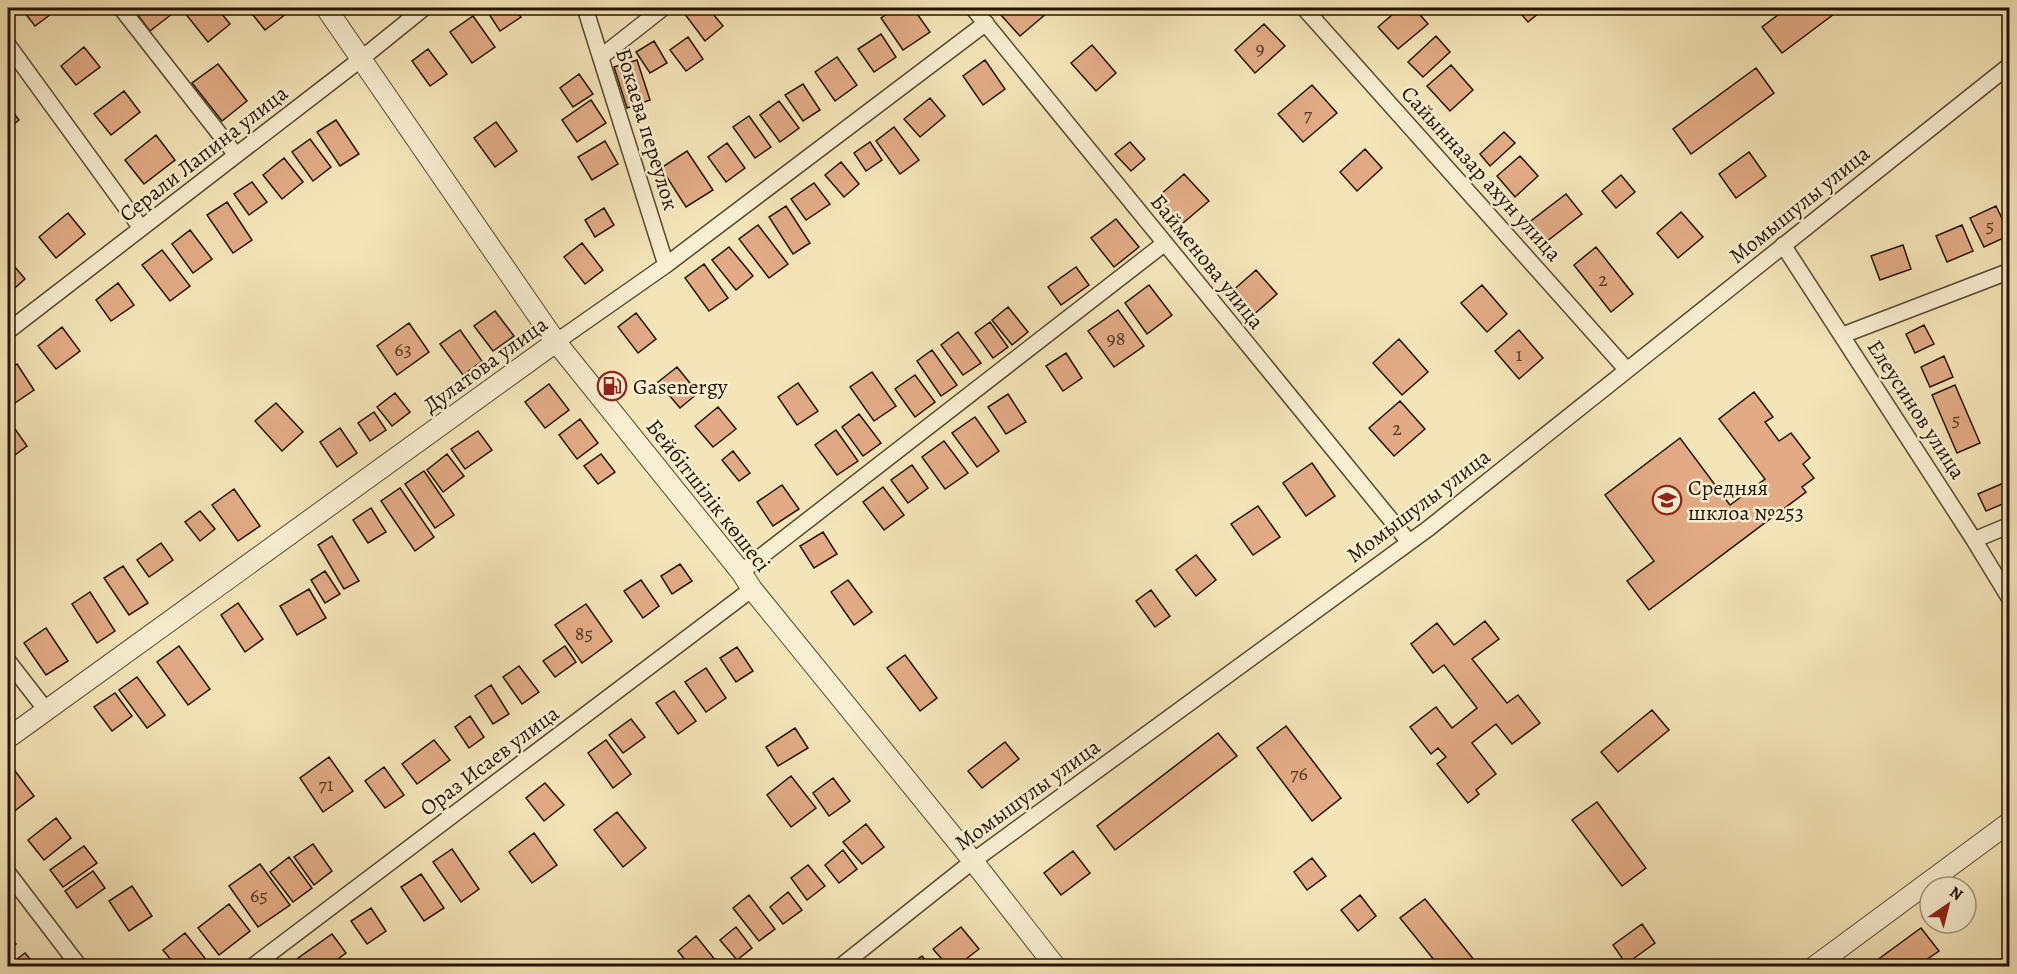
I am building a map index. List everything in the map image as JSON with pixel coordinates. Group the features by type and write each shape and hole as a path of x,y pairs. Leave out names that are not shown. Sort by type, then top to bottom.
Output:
{"street":[{"path":"121,8 236,155"},
{"name":"Бейбітшілік көшесі","path":"326,8 556,342 741,572 752,589 974,861 1055,966"},
{"name":"Серали Лапина улица","path":"8,331 424,8"},
{"name":"Бокаева переулок","path":"585,8 666,265"},
{"path":"602,56 663,8"},
{"name":"Байменова улица","path":"973,8 1409,542"},
{"name":"Сайынназар ахун улица","path":"1304,8 1627,370"},
{"name":"Дулатова улица","path":"8,738 666,265 986,23"},
{"path":"8,45 141,228"},
{"name":"Момышулы улица","path":"841,966 974,861 1409,542 2010,65"},
{"path":"741,572 1165,243"},
{"name":"Елеусинов улица","path":"1783,245 1843,335 2010,599"},
{"path":"1843,335 2010,271"},
{"path":"1974,540 2010,525"},
{"name":"Ораз Исаев улица","path":"253,966 752,589"},
{"path":"8,661 46,710"},
{"path":"1815,966 2010,822"},
{"path":"8,873 79,966"}],"building":[{"path":"21,8 59,8 35,26"},
{"path":"144,8 167,8 172,14 150,31 137,14"},
{"path":"181,8 217,8 230,24 208,42"},
{"path":"252,8 281,8 286,14 265,30 249,10"},
{"path":"485,8 514,8 521,17 500,31"},
{"path":"691,8 708,8 723,26 705,41 684,13"},
{"path":"896,8 913,8 930,32 903,50 881,18"},
{"path":"1010,8 1042,8 1047,13 1020,36 1001,15"},
{"path":"1400,8 1414,8 1428,24 1398,49 1378,27"},
{"path":"1516,8 1545,8 1528,22"},
{"path":"1787,8 1842,8 1782,53 1762,27"},
{"path":"473,16 495,47 472,63 450,32"},
{"path":"1264,24 1285,46 1255,73 1235,50"},
{"path":"881,34 896,57 874,72 858,49"},
{"path":"1436,36 1450,52 1423,77 1408,62"},
{"path":"688,37 703,59 686,71 670,50"},
{"path":"654,41 667,63 650,73 636,52"},
{"path":"1092,45 1116,73 1096,91 1071,63"},
{"path":"84,47 100,67 76,85 61,66"},
{"path":"428,49 447,74 430,86 412,61"},
{"path":"837,57 857,85 835,101 815,72"},
{"path":"637,60 650,100 627,108 614,67"},
{"path":"985,60 1005,89 983,105 963,76"},
{"path":"218,64 247,101 222,121 192,83"},
{"path":"1451,65 1473,90 1450,111 1427,86"},
{"path":"1756,68 1774,93 1691,154 1673,129"},
{"path":"579,74 593,94 573,107 560,88"},
{"path":"803,84 820,110 803,121 785,95"},
{"path":"1312,85 1337,113 1303,142 1278,114"},
{"path":"124,91 140,112 111,135 94,114"},
{"path":"930,98 945,116 920,137 904,119"},
{"path":"591,100 606,123 577,142 562,120"},
{"path":"779,101 799,128 780,142 760,115"},
{"path":"8,106 19,120 8,129"},
{"path":"749,116 771,147 755,158 733,127"},
{"path":"336,120 359,154 340,166 317,132"},
{"path":"496,122 517,151 495,167 474,138"},
{"path":"894,127 919,160 900,174 876,141"},
{"path":"1504,132 1515,143 1490,166 1480,154"},
{"path":"156,135 175,160 144,184 125,160"},
{"path":"310,139 331,167 313,181 292,152"},
{"path":"605,141 618,164 592,180 578,157"},
{"path":"870,142 882,160 866,171 854,153"},
{"path":"1130,142 1145,159 1131,171 1115,154"},
{"path":"727,143 745,168 726,182 708,157"},
{"path":"1365,149 1382,168 1357,191 1340,172"},
{"path":"687,151 713,190 686,207 661,168"},
{"path":"1749,152 1766,176 1736,198 1719,174"},
{"path":"1520,156 1538,176 1515,197 1497,176"},
{"path":"284,158 303,182 282,199 263,175"},
{"path":"841,162 859,184 844,197 825,175"},
{"path":"1184,174 1209,201 1176,229 1152,202"},
{"path":"1621,175 1635,192 1616,208 1602,191"},
{"path":"252,182 267,202 249,215 234,194"},
{"path":"814,183 830,204 806,220 791,199"},
{"path":"1566,194 1582,214 1542,245 1527,224"},
{"path":"227,202 252,240 233,253 207,215"},
{"path":"786,206 810,243 793,254 769,217"},
{"path":"1996,206 2010,235 1984,247 1970,218"},
{"path":"604,208 614,225 595,237 585,220"},
{"path":"1681,212 1703,237 1678,258 1657,233"},
{"path":"68,213 85,234 56,258 39,237"},
{"path":"1116,219 1139,247 1114,267 1091,238"},
{"path":"758,225 788,264 769,278 739,239"},
{"path":"1962,225 1973,251 1947,262 1936,236"},
{"path":"190,230 212,259 193,273 172,244"},
{"path":"582,243 603,270 585,284 564,257"},
{"path":"1903,245 1911,269 1880,280 1871,256"},
{"path":"729,247 753,276 736,290 712,260"},
{"path":"1596,247 1633,294 1611,312 1574,265"},
{"path":"162,250 190,286 170,301 142,265"},
{"path":"9,260 25,279 8,294 8,262"},
{"path":"704,264 728,298 709,311 685,278"},
{"path":"1076,267 1089,285 1061,305 1048,287"},
{"path":"1256,270 1277,294 1251,317 1230,293"},
{"path":"118,283 134,305 111,321 96,300"},
{"path":"1149,285 1172,315 1147,334 1125,303"},
{"path":"1482,285 1507,314 1487,332 1461,303"},
{"path":"1008,307 1028,332 1012,345 992,320"},
{"path":"1118,310 1144,346 1114,367 1088,331"},
{"path":"495,311 514,336 493,351 474,326"},
{"path":"636,313 656,339 638,353 618,327"},
{"path":"990,322 1008,347 993,358 975,333"},
{"path":"409,323 429,352 397,375 377,346"},
{"path":"1924,325 1934,344 1915,353 1906,334"},
{"path":"62,327 80,351 56,369 38,346"},
{"path":"460,330 482,361 463,375 440,344"},
{"path":"1519,330 1543,358 1519,379 1495,351"},
{"path":"958,332 981,363 963,375 941,345"},
{"path":"1399,339 1428,372 1402,395 1373,363"},
{"path":"932,350 957,385 941,396 917,361"},
{"path":"1066,353 1082,378 1063,391 1046,366"},
{"path":"1944,356 1953,377 1930,387 1921,367"},
{"path":"17,364 34,390 12,405 8,398 8,370"},
{"path":"677,367 698,393 680,408 658,382"},
{"path":"872,372 896,406 874,421 850,387"},
{"path":"915,375 935,402 915,417 895,389"},
{"path":"798,383 818,411 797,425 778,397"},
{"path":"549,384 569,410 545,428 525,402"},
{"path":"1955,385 1980,443 1957,453 1932,395"},
{"name":"Средняя шклоа №253","path":"1754,392 1773,417 1765,422 1779,441 1791,433 1810,458 1803,464 1814,478 1802,487 1806,492 1649,610 1627,581 1654,561 1605,495 1680,438 1730,505 1765,479 1719,419"},
{"path":"395,393 410,412 392,426 377,407"},
{"path":"1008,394 1026,422 1006,434 988,407"},
{"path":"1400,401 1425,429 1394,456 1369,428"},
{"path":"276,403 303,432 282,451 255,421"},
{"path":"718,407 736,429 713,447 695,426"},
{"path":"374,412 386,430 370,441 358,423"},
{"path":"859,414 881,443 863,456 842,427"},
{"path":"975,417 999,451 977,467 952,433"},
{"path":"8,419 27,446 8,460"},
{"path":"580,419 598,443 577,459 559,435"},
{"path":"340,428 357,453 337,467 320,442"},
{"path":"836,430 858,461 837,475 815,445"},
{"path":"478,431 492,450 465,469 451,449"},
{"path":"944,441 968,473 945,489 922,457"},
{"path":"733,451 750,473 739,481 722,460"},
{"path":"447,454 464,476 443,492 427,470"},
{"path":"601,454 615,472 598,484 584,466"},
{"path":"1312,463 1335,496 1306,516 1283,483"},
{"path":"912,465 928,488 908,503 891,480"},
{"path":"424,471 454,515 435,528 405,484"},
{"path":"2006,482 2010,490 2010,501 1986,511 1978,494"},
{"path":"782,485 799,509 773,526 757,502"},
{"path":"883,487 904,515 884,530 863,502"},
{"path":"400,488 434,537 415,551 381,501"},
{"path":"234,489 260,526 238,541 212,505"},
{"path":"1258,506 1280,537 1253,555 1231,524"},
{"path":"371,508 386,532 368,543 353,520"},
{"path":"200,511 215,529 200,541 185,522"},
{"path":"823,532 837,554 814,568 800,546"},
{"path":"332,536 359,581 344,589 318,545"},
{"path":"161,543 173,560 149,577 137,560"},
{"path":"1196,555 1216,580 1196,596 1176,570"},
{"path":"680,564 692,581 672,594 661,576"},
{"path":"123,566 148,603 129,615 104,578"},
{"path":"325,571 340,594 325,603 311,580"},
{"path":"641,580 659,606 643,618 624,591"},
{"path":"848,580 872,612 854,625 831,592"},
{"path":"309,589 326,618 297,635 280,606"},
{"path":"1151,590 1170,616 1155,627 1136,601"},
{"path":"90,592 115,631 97,643 72,604"},
{"path":"238,603 263,639 245,652 221,615"},
{"path":"586,604 612,641 582,663 555,625"},
{"path":"1485,621 1499,639 1472,659 1507,703 1518,695 1540,723 1512,744 1496,724 1472,743 1496,774 1476,790 1479,794 1468,803 1437,764 1446,757 1438,748 1431,754 1410,727 1436,707 1452,728 1477,708 1444,665 1433,673 1411,644 1437,623 1454,645"},
{"path":"46,628 68,661 46,675 24,643"},
{"path":"179,646 210,689 188,705 157,662"},
{"path":"565,646 576,662 555,677 543,661"},
{"path":"737,647 753,671 736,682 720,658"},
{"path":"905,655 937,698 920,711 887,668"},
{"path":"519,666 539,692 522,704 503,677"},
{"path":"706,668 726,698 706,712 685,682"},
{"path":"137,677 165,715 147,728 119,690"},
{"path":"491,685 509,714 493,724 475,696"},
{"path":"674,691 696,721 678,734 656,703"},
{"path":"115,693 132,716 112,731 94,707"},
{"path":"1652,710 1669,730 1618,772 1601,752"},
{"path":"470,716 484,737 469,748 455,727"},
{"path":"631,719 645,737 623,753 609,735"},
{"path":"1286,726 1341,798 1312,821 1257,748"},
{"path":"795,728 808,748 778,766 766,747"},
{"path":"1218,733 1237,756 1115,850 1097,826"},
{"path":"434,740 450,760 417,784 402,764"},
{"path":"606,740 631,774 613,788 588,753"},
{"path":"1005,742 1019,759 982,788 968,771"},
{"path":"329,757 353,791 323,812 300,778"},
{"path":"12,767 34,796 8,816 8,770"},
{"path":"384,767 404,795 385,808 365,781"},
{"path":"791,776 816,808 791,827 767,795"},
{"path":"833,778 850,801 829,816 813,793"},
{"path":"545,783 564,805 544,821 526,798"},
{"path":"1597,802 1646,868 1622,886 1572,820"},
{"path":"617,812 646,848 623,867 594,830"},
{"path":"56,818 71,838 44,860 28,840"},
{"path":"866,824 884,847 862,864 843,842"},
{"path":"534,833 557,865 532,883 509,852"},
{"path":"313,844 332,871 314,885 294,857"},
{"path":"84,846 97,863 63,887 50,870"},
{"path":"452,849 479,889 461,902 433,862"},
{"path":"843,850 857,869 839,883 825,865"},
{"path":"1073,851 1090,873 1061,895 1044,873"},
{"path":"289,857 312,888 293,902 270,872"},
{"path":"1312,858 1326,876 1307,890 1294,872"},
{"path":"260,864 290,905 258,927 229,886"},
{"path":"808,865 825,886 807,900 791,878"},
{"path":"93,871 105,888 77,908 65,891"},
{"path":"421,874 444,908 424,921 401,887"},
{"path":"132,886 152,916 129,931 109,901"},
{"path":"788,892 802,910 783,924 770,907"},
{"path":"749,895 775,929 759,941 733,908"},
{"path":"1360,895 1376,916 1358,931 1341,910"},
{"path":"1425,899 1479,966 1439,966 1400,918"},
{"path":"229,904 250,931 219,955 198,928"},
{"path":"371,908 386,931 367,944 351,921"},
{"path":"1642,924 1655,943 1626,964 1613,945"},
{"path":"736,927 752,948 737,960 720,940"},
{"path":"961,927 979,949 957,966 948,966 933,949"},
{"path":"1918,930 1918,935 1926,935 1939,951 1917,966 1869,966"},
{"path":"8,933 16,944 8,951"},
{"path":"185,933 208,962 201,966 176,966 163,950"},
{"path":"332,934 346,953 328,966 298,966 294,961"},
{"path":"696,936 720,966 690,966 678,951"},
{"path":"25,953 36,966 8,966"},
{"path":"922,956 930,966 908,966"}],"place":[{"name":"Gasenergy","path":"612,386"},
{"name":"Средняя шклоа №253","path":"1667,500"}]}
